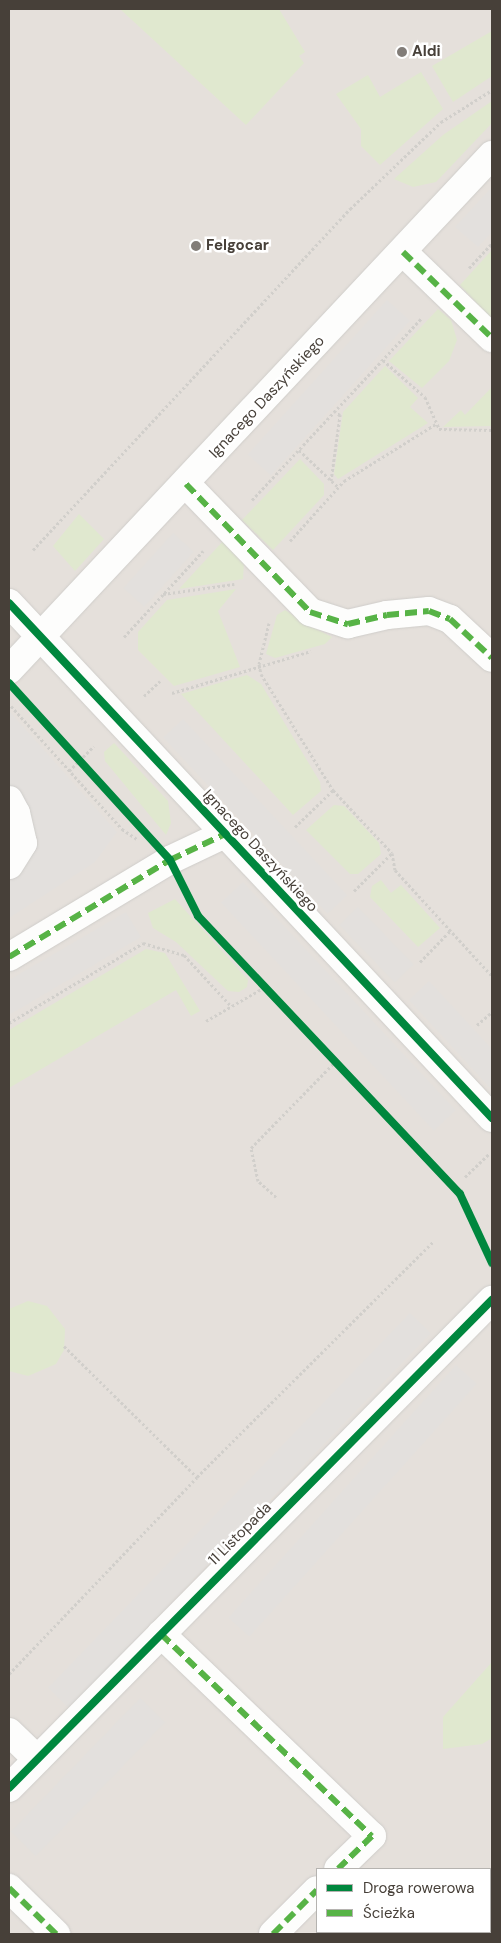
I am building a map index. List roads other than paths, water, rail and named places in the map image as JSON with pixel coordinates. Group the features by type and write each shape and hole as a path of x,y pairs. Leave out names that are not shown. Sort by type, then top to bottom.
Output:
{"street":[{"name":"Ignacego Daszyńskiego","path":"41,638 492,155"},
{"path":"403,252 492,338"},
{"path":"186,484 228,525 310,612 348,624 388,615 428,611 450,619 492,658"},
{"name":"Ignacego Daszyńskiego","path":"9,603 492,1118"},
{"path":"9,670 41,638"},
{"path":"9,800 16,813 23,843 9,865"},
{"path":"9,957 170,860 225,834"},
{"name":"11 Listopada","path":"9,1788 492,1300"},
{"path":"161,1634 372,1836 339,1868"},
{"path":"9,1732 37,1759"},
{"path":"9,1888 56,1934"},
{"path":"273,1934 316,1891"}],"place":[{"name":"Aldi","path":"402,52"},
{"name":"Felgocar","path":"196,246"}]}
